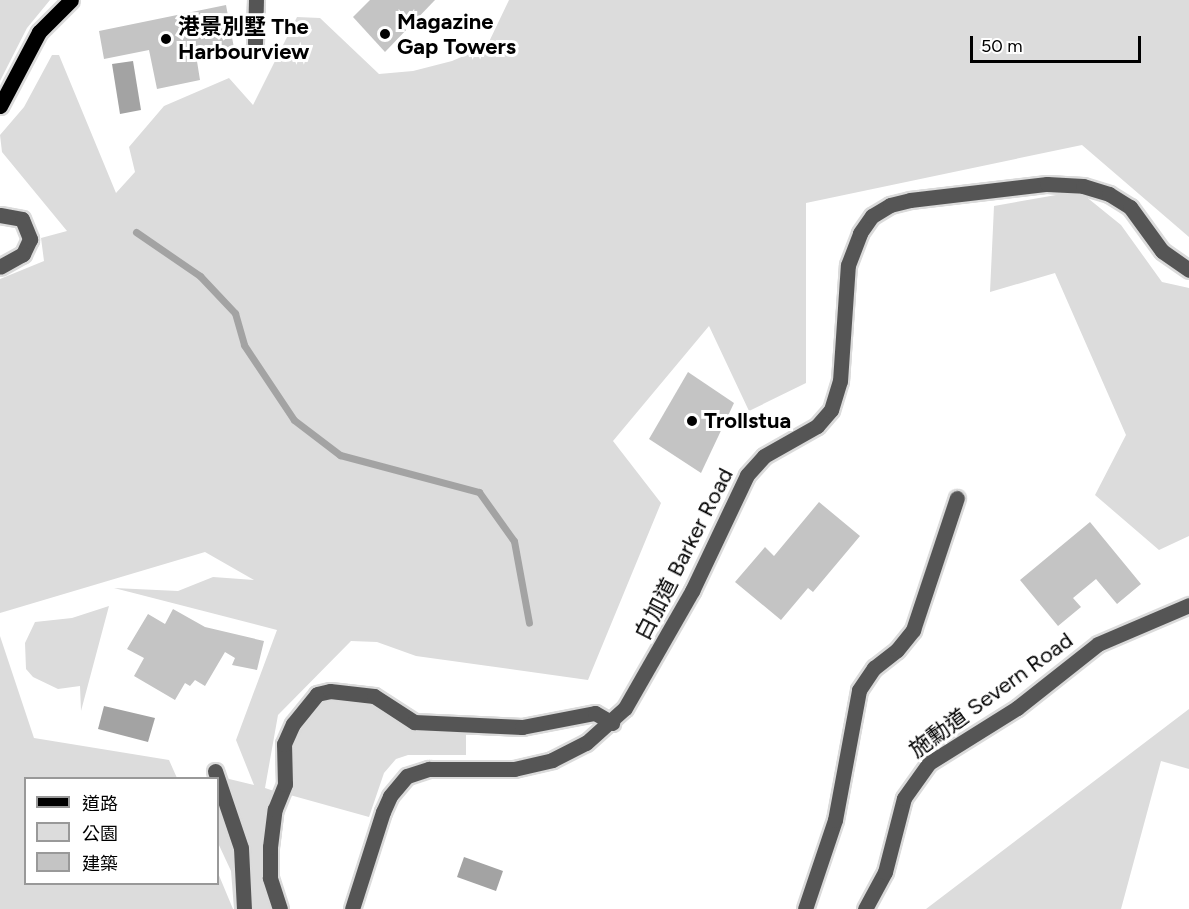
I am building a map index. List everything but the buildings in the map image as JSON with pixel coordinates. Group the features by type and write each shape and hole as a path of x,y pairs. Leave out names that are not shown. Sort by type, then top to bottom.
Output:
{"main road":[{"path":"0,106 39,32 71,0"}],"street":[{"path":"255,43 256,0"},
{"name":"白加道 Barker Road","path":"352,909 386,804 407,776 429,769 534,766 569,752 612,723 625,708 661,650 747,475 764,456 817,426 831,410 840,381 848,265 860,233 872,216 890,205 910,200 1047,184 1083,186 1109,194 1130,207 1162,251 1189,270"},
{"path":"0,215 22,219 30,239 23,254 0,267"},
{"path":"805,909 835,820 859,690 874,668 897,650 913,630 957,498"},
{"name":"施勳道 Severn Road","path":"865,909 881,882 904,798 929,763 1017,708 1098,644 1189,605"},
{"path":"280,909 270,878 270,848 275,809 286,780 284,744 293,724 316,694 330,691 374,696 414,722 522,727 595,713 612,723"},
{"path":"215,771 217,777"},
{"path":"219,783 241,848 244,909"}],"green space":[{"path":"0,0 50,0 27,28 0,81"},
{"path":"509,0 1189,0 1189,237 1082,145 806,203 806,383 749,411 709,326 613,441 661,503 588,680 416,656 377,642 351,641 278,715 265,788 274,791 263,868 264,886 272,909 250,909 250,854 225,778 254,785 236,740 277,630 114,588 178,591 213,577 254,580 205,552 0,613 0,279 44,261 41,238 67,231 2,152 0,135 24,107 52,55 59,55 116,193 135,172 129,147 164,106 229,78 253,105 297,17 320,18 379,74 413,71 452,61 487,46"},
{"path":"1079,191 1121,225 1162,282 1189,288 1189,536 1159,550 1095,495 1126,435 1055,273 990,292 994,206"},
{"path":"109,606 81,711 80,686 58,689 33,677 26,669 25,643 35,622 72,618"},
{"path":"0,636 34,738 169,760 177,777 24,777 24,885 219,885 219,875 233,909 0,909"},
{"path":"326,697 375,703 416,729 466,730 466,755 408,755 396,759 384,773 369,817 290,795 290,743 317,702"},
{"path":"1189,709 1189,769 1161,761 1121,909 926,909"},
{"path":"219,794 233,833 239,909 234,909 231,871 219,845"}],"shaded area":[{"path":"133,61 141,110 120,114 112,64"},
{"path":"104,706 155,718 148,742 98,729"},
{"path":"464,857 503,871 496,891 457,877"}],"waterway":[{"path":"136,232 200,276 235,313 244,345 294,420 340,455 479,492 514,541 529,623"}],"place":[{"name":"Magazine Gap Towers","path":"385,34"},
{"name":"港景別墅 The Harbourview","path":"166,39"},
{"name":"Trollstua","path":"692,421"}]}
